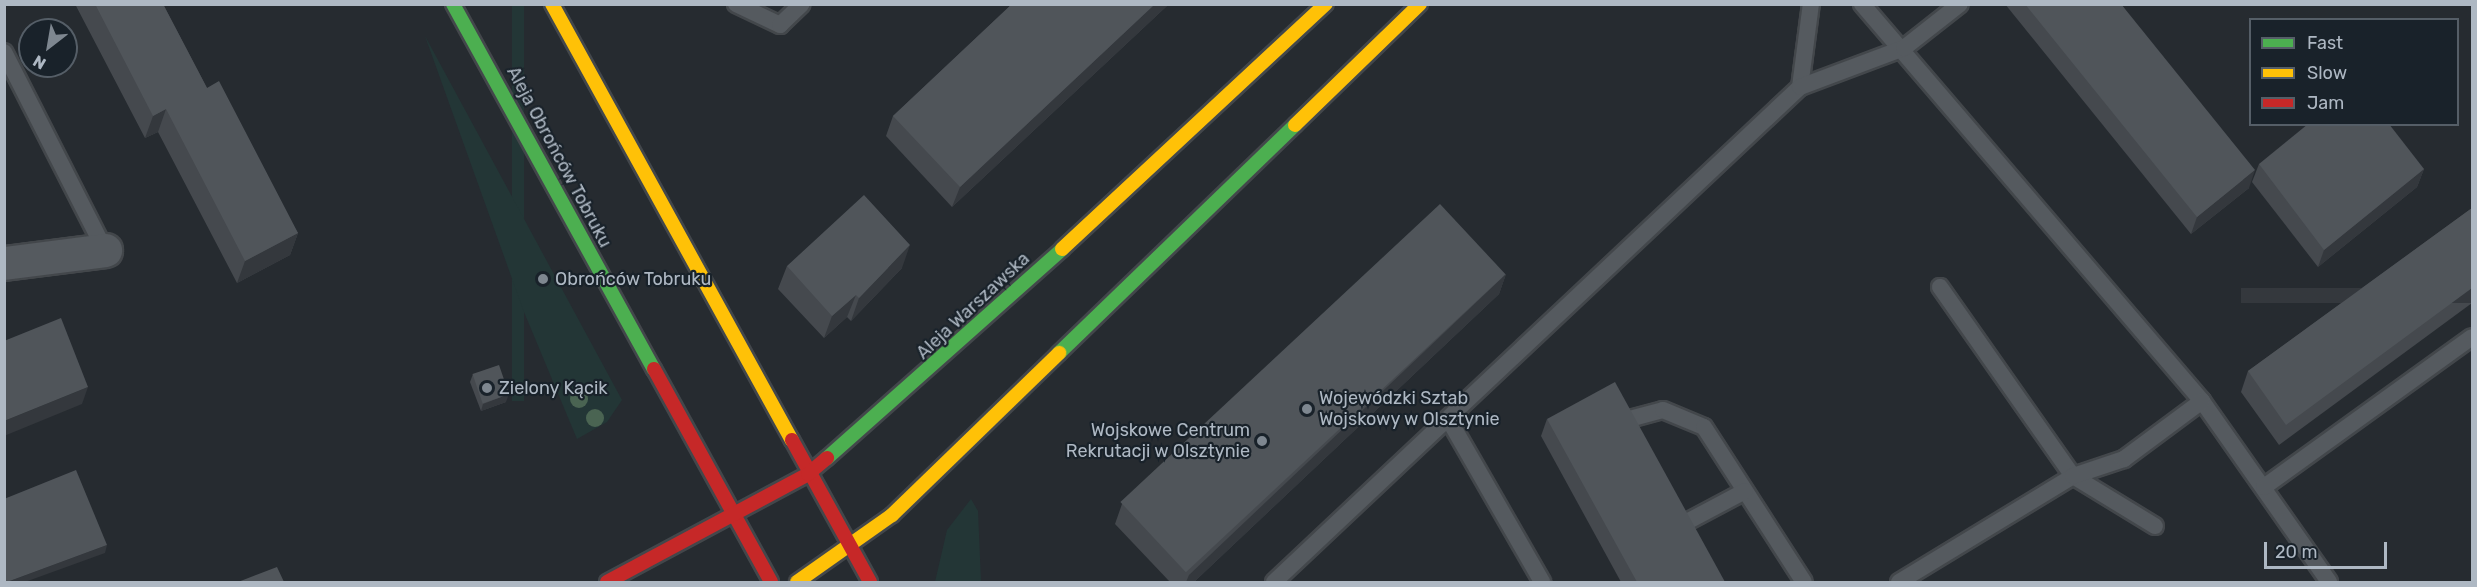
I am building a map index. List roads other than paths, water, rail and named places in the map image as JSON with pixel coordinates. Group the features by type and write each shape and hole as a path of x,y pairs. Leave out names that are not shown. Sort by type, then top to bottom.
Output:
{"main road":[{"name":"Aleja Obrońców Tobruku","path":"453,4 771,582"},
{"path":"552,4 808,474 870,582"},
{"name":"Aleja Warszawska","path":"607,582 734,517 808,474 928,373 1326,4"},
{"path":"797,582 852,548 1067,351 1420,4"}],"street":[{"path":"4,263 105,250"}],"lane":[{"path":"736,4 780,25 802,4"},
{"path":"1800,87 1811,4"},
{"path":"1862,4 1904,48 2202,401 2329,582"},
{"path":"1274,582 1449,420 1800,87 1904,48 1960,4"},
{"path":"4,52 105,250"},
{"path":"1940,287 2073,476 2155,526"},
{"path":"2264,487 2472,337"},
{"path":"1899,582 2073,476 2124,459 2202,401"},
{"path":"1622,421 1663,410 1704,427 1804,582"},
{"path":"1449,420 1542,582"},
{"path":"1681,525 1745,491"}],"place":[{"name":"Obrońców Tobruku","path":"543,279"},
{"name":"Zielony Kącik","path":"487,388"},
{"name":"Wojewódzki Sztab Wojskowy w Olsztynie","path":"1307,409"},
{"name":"Wojskowe Centrum Rekrutacji w Olsztynie","path":"1262,441"}]}
